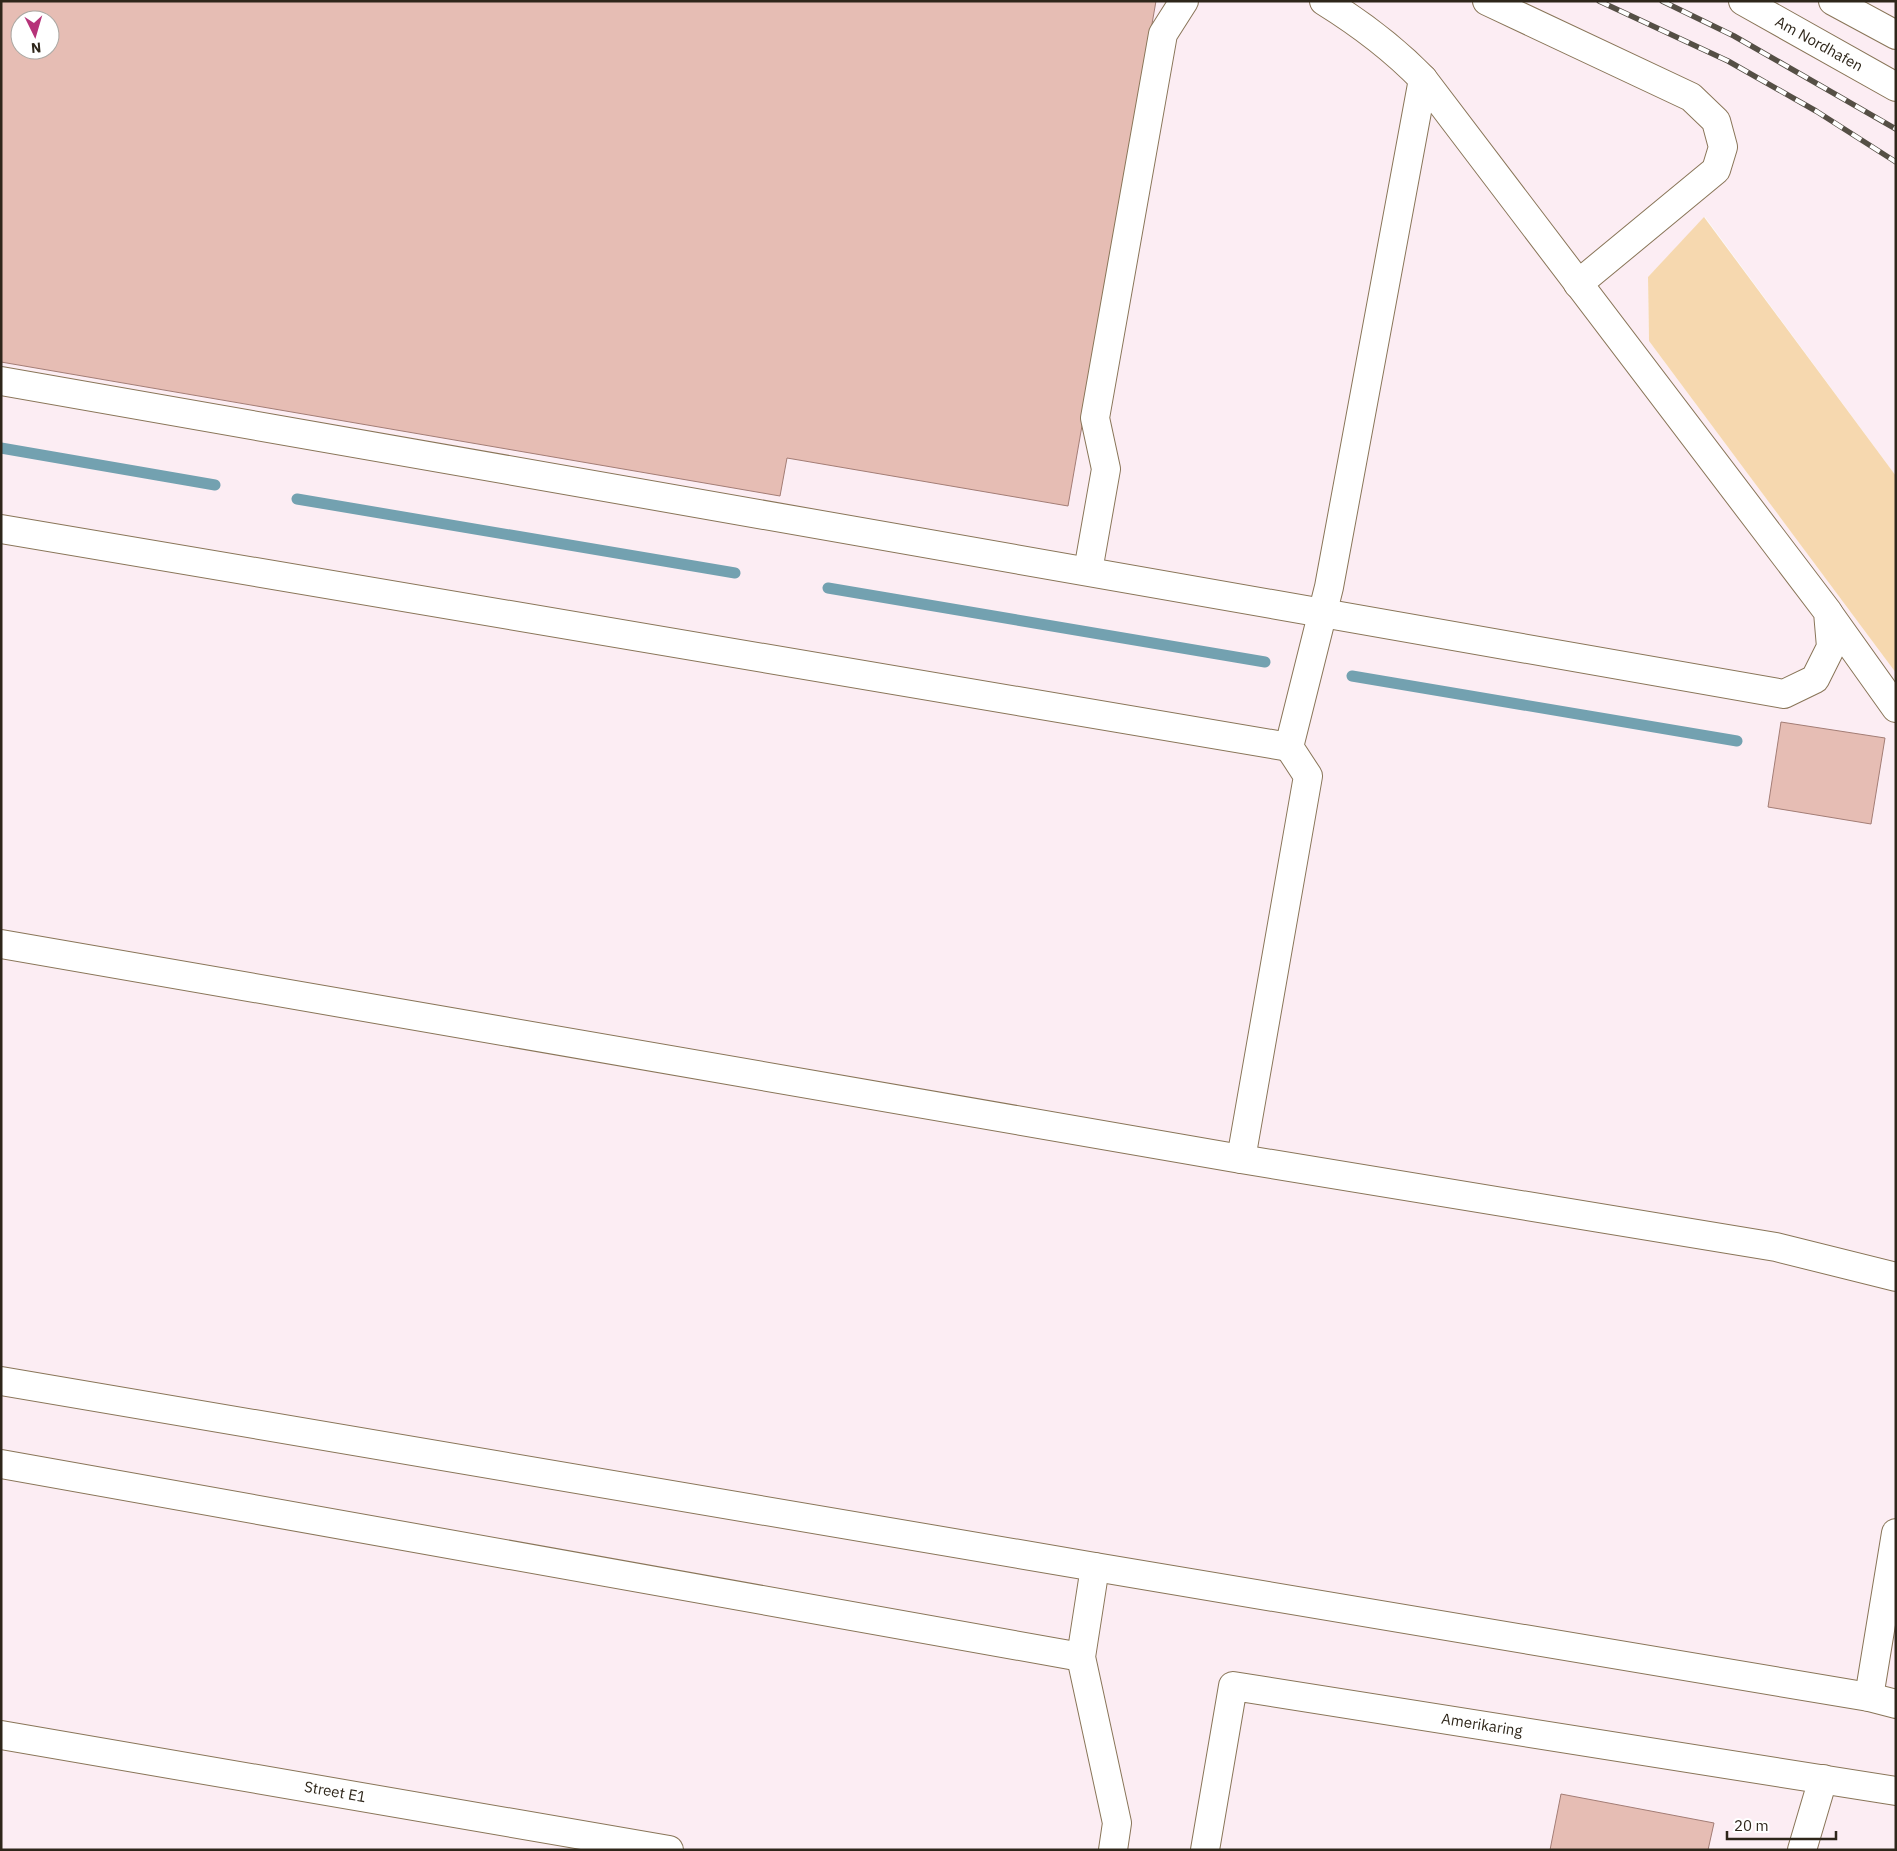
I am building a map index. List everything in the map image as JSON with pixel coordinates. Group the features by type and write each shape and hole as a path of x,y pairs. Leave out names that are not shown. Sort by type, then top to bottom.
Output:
{"street":[{"path":"1088,571 1106,469 1095,418 1163,34 1184,1"},
{"path":"1324,1 1358,22 1402,57 1423,79 1828,612 1896,708"},
{"path":"1487,1 1691,97 1716,121 1723,147 1716,170 1578,284"},
{"name":"Am Nordhafen","path":"1743,1 1896,87"},
{"path":"1833,1 1896,35"},
{"path":"1289,747 1323,612 1423,79"},
{"path":"1,381 1784,694 1814,679 1831,646 1828,612"},
{"path":"1,529 1289,747 1308,776 1241,1159"},
{"path":"1,944 1241,1159 1776,1247 1896,1276"},
{"path":"1,1381 1869,1696 1896,1704"},
{"path":"1,1464 1081,1657"},
{"path":"1869,1696 1896,1533"},
{"path":"1095,1567 1081,1657 1117,1823 1112,1850"},
{"name":"Amerikaring","path":"1205,1850 1233,1686 1896,1791"},
{"name":"Street E1","path":"1,1735 669,1850"},
{"path":"1802,1850 1823,1778"}],"shaded area":[{"path":"1,1 1896,1 1896,476 1705,217 1648,277 1649,341 1896,673 1896,1850 1,1850"},
{"path":"1704,217 1896,476 1896,673 1649,341 1648,277"}],"building":[{"path":"1,1 1156,1 1068,506 787,458 780,496 1,362"},
{"path":"1781,722 1885,738 1871,824 1768,807"},
{"path":"1561,1794 1714,1823 1708,1850 1550,1850"}],"waterway":[{"path":"1,448 215,485"},
{"path":"297,499 735,573"},
{"path":"828,588 1265,662"},
{"path":"1352,676 1737,741"}],"railway":[{"path":"1599,1 1728,61 1816,111 1896,162"},
{"path":"1662,1 1734,36 1896,129"}]}
